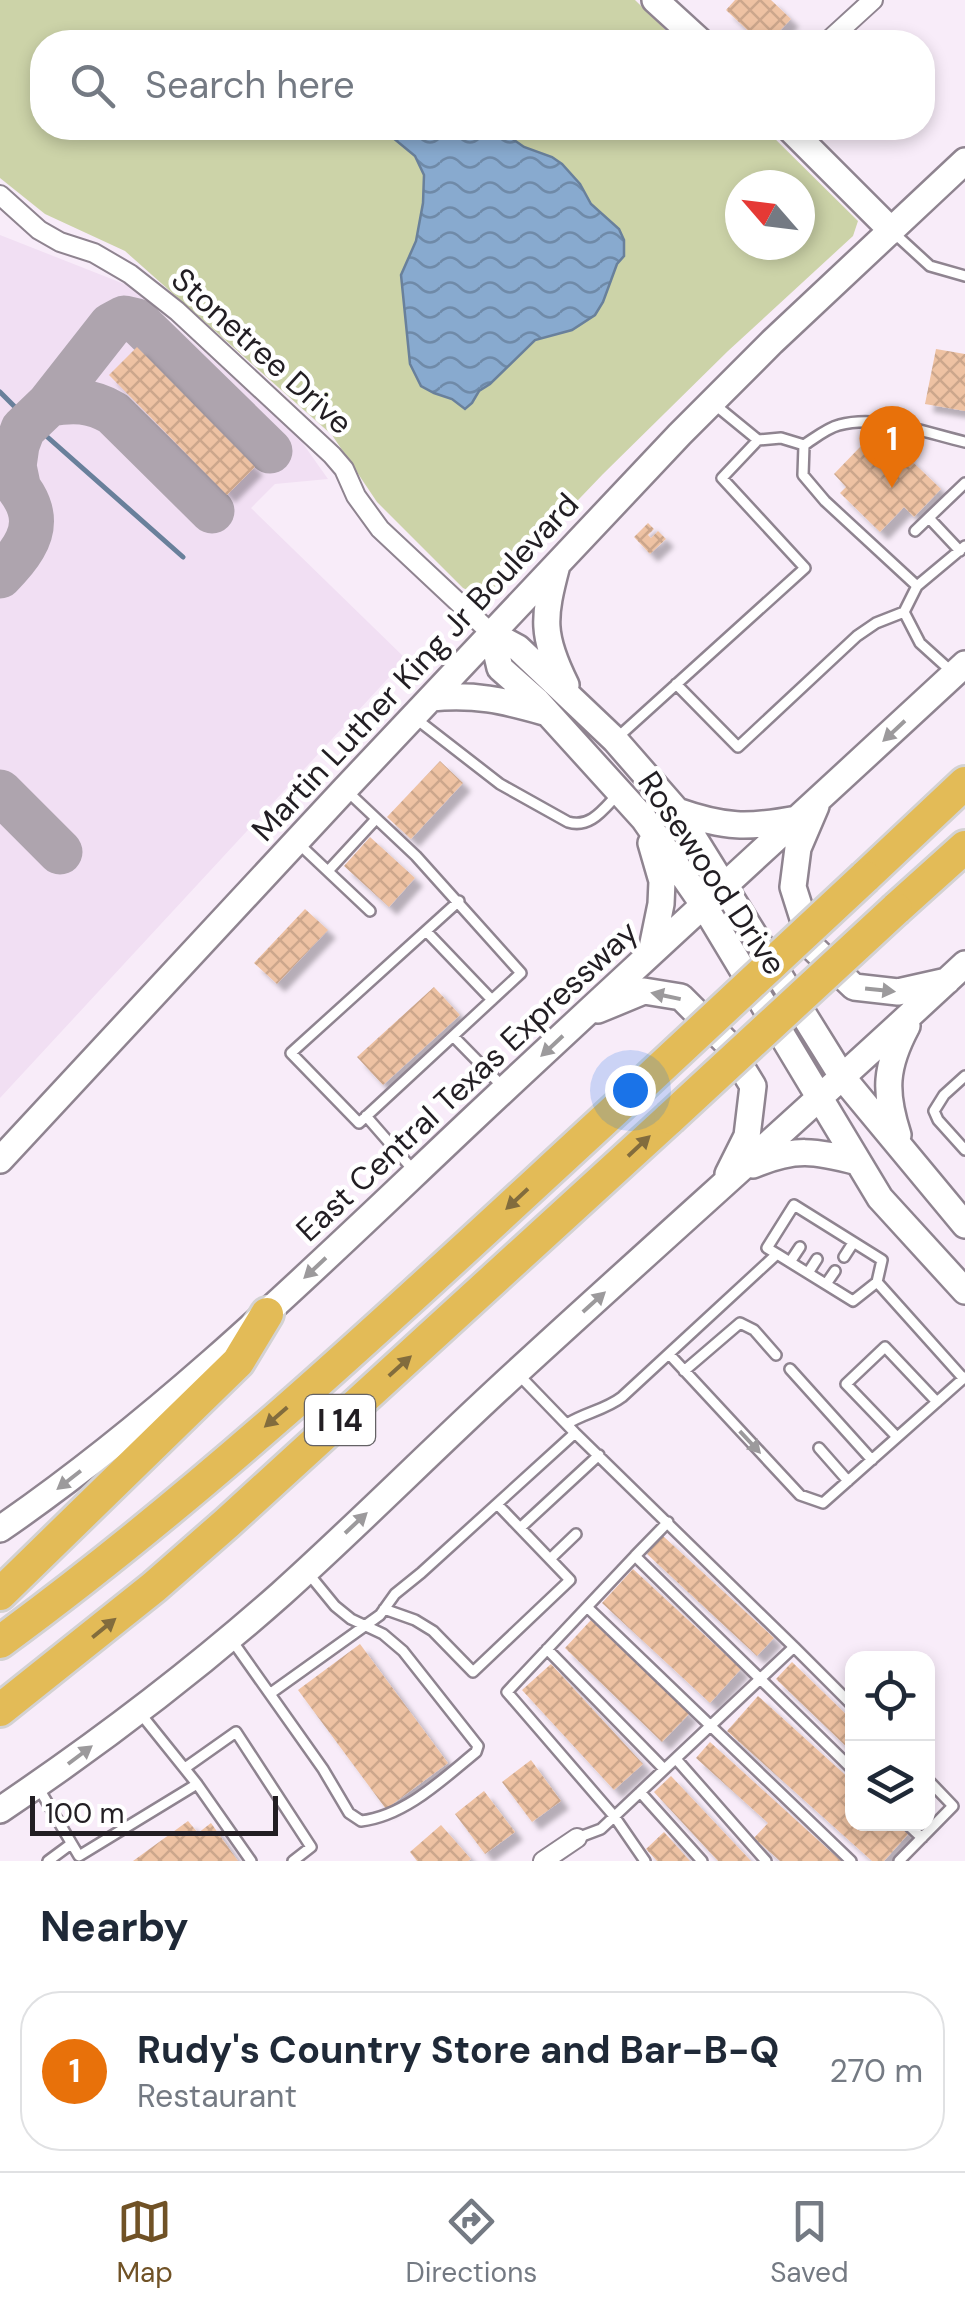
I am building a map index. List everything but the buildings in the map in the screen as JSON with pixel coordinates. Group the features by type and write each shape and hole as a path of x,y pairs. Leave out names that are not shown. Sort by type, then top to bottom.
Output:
{"highway":[{"name":"I 14","path":"0,1642 152,1524 262,1430 641,1086 965,783"},
{"name":"I 14","path":"0,1710 227,1524 965,846"},
{"path":"0,1594 238,1362 267,1314"}],"main road":[{"path":"655,0 687,30"},
{"path":"802,140 892,231"},
{"name":"Martin Luther King Jr Boulevard","path":"0,1160 712,402 965,161"},
{"path":"558,562 546,606 547,630 552,656 572,699"},
{"name":"Rosewood Drive","path":"492,634 518,648 572,699 615,740 678,811 843,1078 965,1225"},
{"name":"Rosewood Drive","path":"492,634 500,668 536,700 644,819 702,904 880,1198 965,1291"},
{"name":"East Central Texas Expressway","path":"0,1529 46,1498 152,1414 267,1314 702,904 960,669"},
{"path":"422,707 462,695 502,700 546,712"},
{"path":"818,802 798,848 793,887 812,946 854,987 898,992 956,972"},
{"path":"678,811 729,826 762,826 797,819"},
{"path":"644,819 662,882 651,954"},
{"path":"0,1810 138,1711 306,1570 516,1372 956,972"},
{"path":"584,1016 644,991 681,997 726,1042 754,1086 746,1136 730,1180"},
{"path":"902,1150 887,1090 894,1052 914,1012"},
{"path":"730,1180 776,1155 815,1152 858,1162"}],"street":[{"path":"839,30 873,0"},
{"name":"Stonetree Drive","path":"0,195 39,230 94,253 130,274 177,311 332,455 380,529 492,634"},
{"path":"543,1861 577,1838"}],"lane":[{"path":"892,231 930,266 965,276"},
{"path":"712,402 758,440"},
{"path":"615,740 805,568 722,478 758,440 781,438 804,445 836,425 860,422 889,424 965,442"},
{"path":"804,445 803,476 917,586"},
{"path":"915,532 965,483"},
{"path":"676,684 738,747 857,636 904,612 917,586 962,549 929,518"},
{"path":"886,558 897,548"},
{"path":"904,612 920,643 960,669"},
{"path":"422,707 500,784 568,822 580,826 590,822 620,791"},
{"path":"345,789 416,856 459,901 521,973 359,1123 290,1053 459,901"},
{"path":"328,871 376,818"},
{"path":"296,842 370,911"},
{"path":"426,931 492,1000"},
{"path":"453,1036 505,1089"},
{"path":"965,1076 944,1095 934,1111 965,1150"},
{"path":"366,1116 416,1173"},
{"path":"794,1205 818,1220 882,1260 876,1282 853,1301 767,1248 794,1205"},
{"path":"810,1232 818,1220"},
{"path":"828,1244 836,1232"},
{"path":"844,1257 854,1243"},
{"path":"790,1262 800,1247"},
{"path":"567,1424 582,1414 612,1404 776,1254"},
{"path":"808,1273 817,1260"},
{"path":"826,1284 834,1271"},
{"path":"669,1354 800,1495 823,1503 964,1378 876,1282"},
{"path":"684,1370 740,1323 754,1330 776,1354"},
{"path":"720,1339 728,1348"},
{"path":"898,1437 846,1384 885,1347 937,1402"},
{"path":"790,1369 872,1460"},
{"path":"516,1372 845,1699"},
{"path":"272,1693 380,1615 395,1594 575,1433"},
{"path":"818,1448 848,1481"},
{"path":"520,1528 599,1456"},
{"path":"384,1609 433,1631 473,1672 570,1580 497,1504"},
{"path":"645,1861 614,1816 507,1692 668,1522"},
{"path":"550,1559 576,1534"},
{"path":"635,1556 845,1763"},
{"path":"229,1636 272,1693 350,1812 361,1821 380,1819 425,1793 476,1752 478,1746 403,1651 383,1634 364,1627 335,1606 306,1570"},
{"path":"587,1607 851,1861"},
{"path":"577,1838 601,1829 794,1648"},
{"path":"547,1649 664,1769"},
{"path":"138,1711 185,1768 251,1861"},
{"path":"185,1768 236,1732 311,1848 293,1861"},
{"path":"676,1759 766,1861"},
{"path":"37,1785 78,1856 197,1784"},
{"path":"935,1787 953,1806 935,1825"},
{"path":"640,1792 702,1861"},
{"path":"914,1831 922,1838"},
{"path":"899,1861 929,1831"},
{"path":"48,1861 71,1844"}],"shaded area":[{"path":"0,235 132,287 299,438 328,479 275,484 251,508 406,659 0,1098"}],"green space":[{"path":"0,0 635,0 666,30 30,30 30,140 776,140 806,170 725,170 725,260 815,260 815,178 858,221 853,236 728,351 491,591 476,594 463,588 377,502 332,435 125,251 45,214 0,178"}],"water":[{"path":"396,140 514,140 562,164 591,204 619,229 624,240 624,256 595,315 572,330 535,340 465,409 421,386 410,364 401,275 416,241 423,203 424,175 415,156"}],"waterway":[{"path":"0,392 14,406"},
{"path":"44,434 183,557"}],"taxiway":[{"path":"18,485 14,466 23,429 49,404 111,325 124,318 137,321 270,451"},
{"path":"49,404 82,402 113,413 212,511"},
{"path":"0,467 24,495 32,521 24,547 0,576"},
{"path":"0,792 60,852"}],"place":[{"name":"Rudy's Country Store and Bar-B-Q","path":"892,488"}]}
